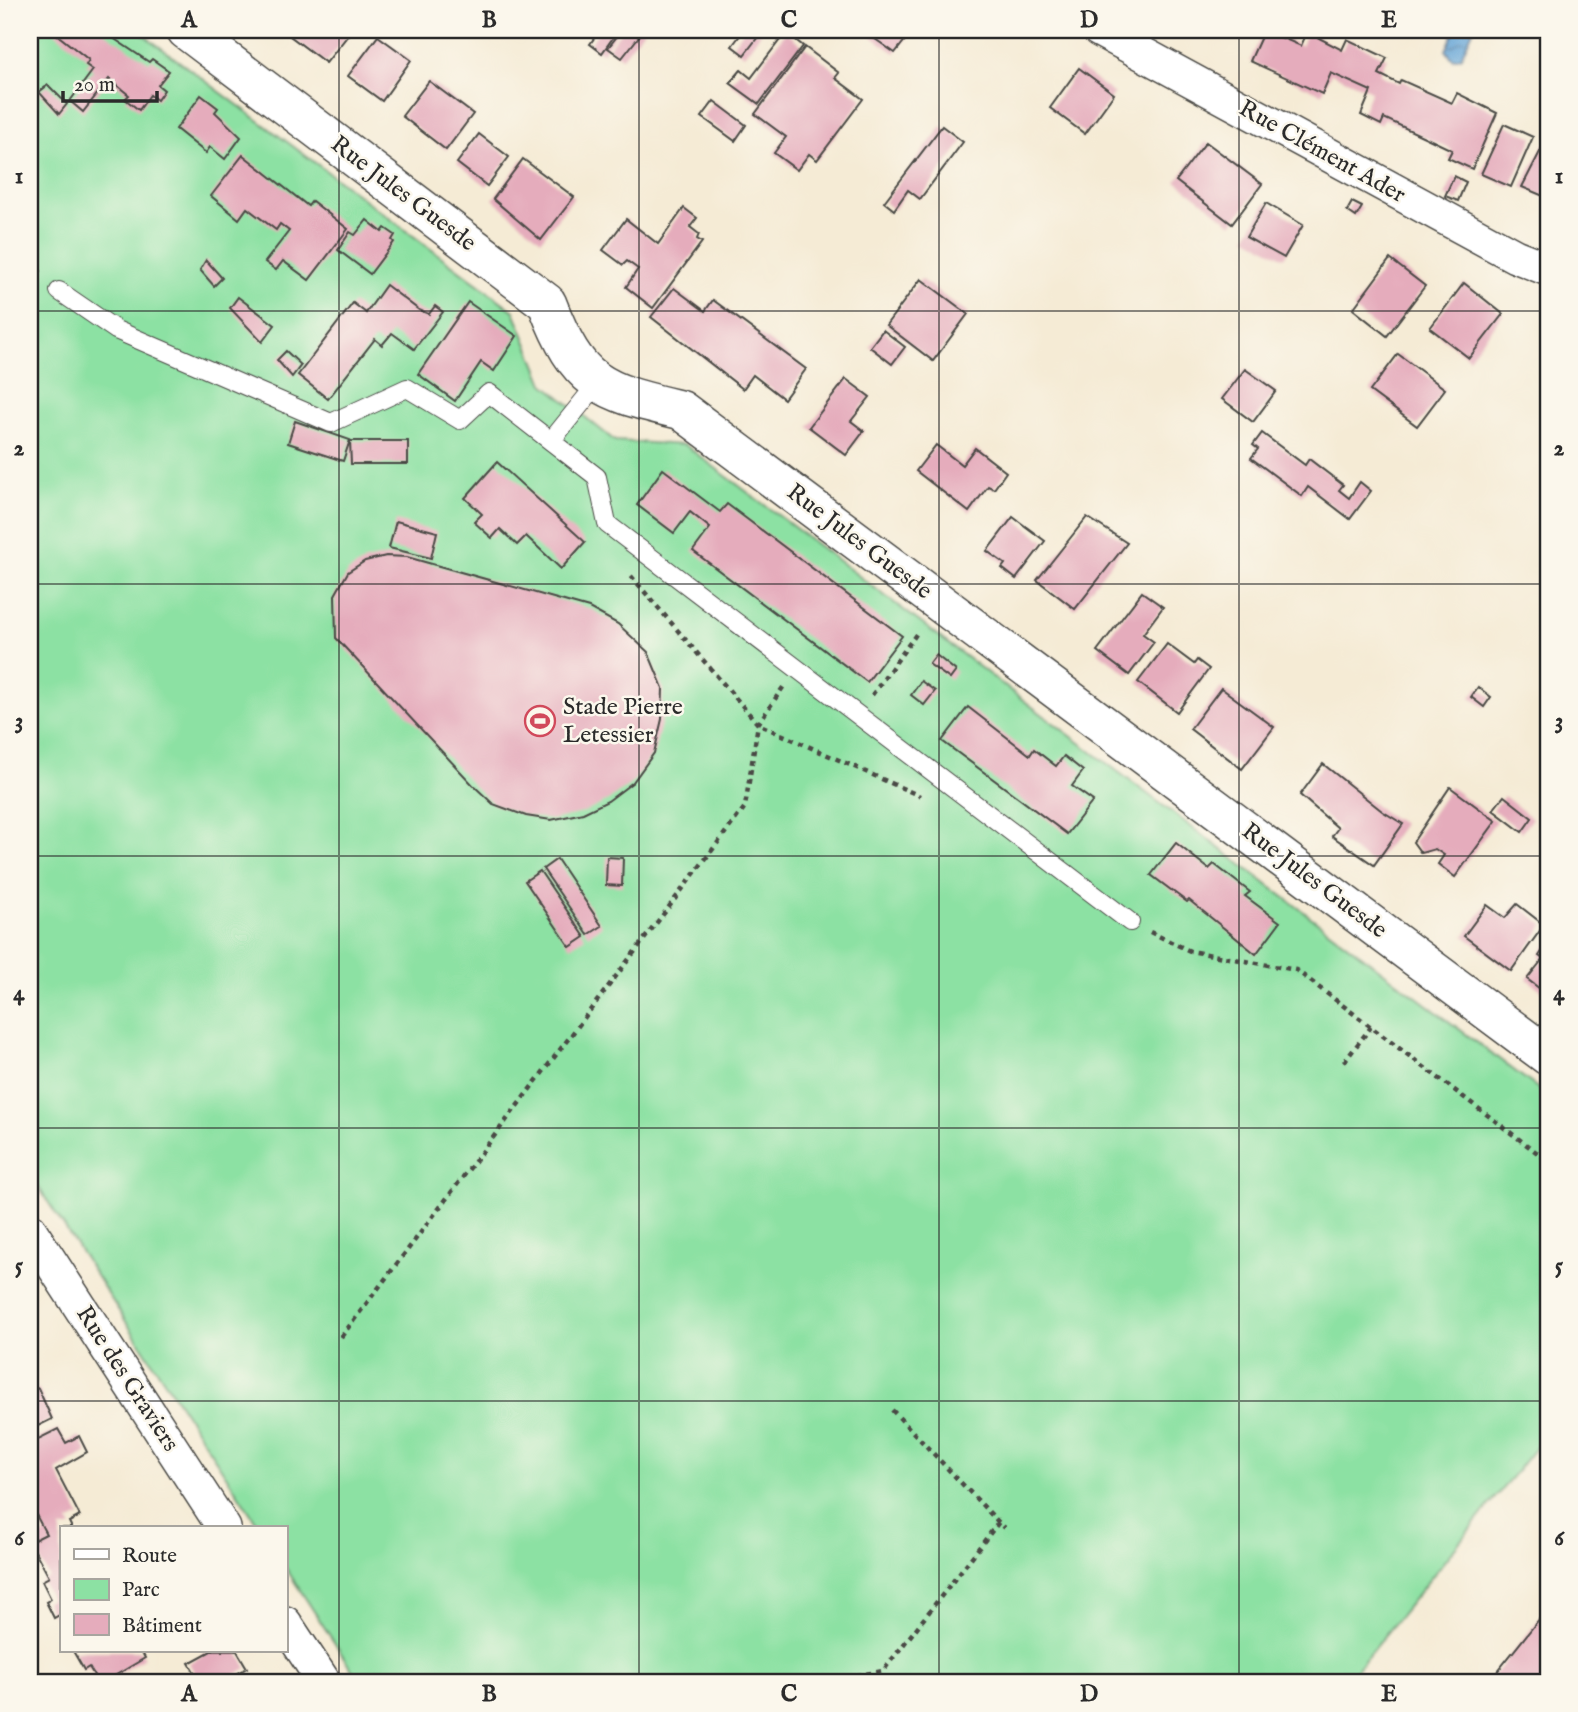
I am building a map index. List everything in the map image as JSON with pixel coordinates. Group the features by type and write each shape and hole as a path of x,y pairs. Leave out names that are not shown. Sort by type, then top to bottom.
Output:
{"street":[{"name":"Rue Jules Guesde","path":"186,30 547,303 563,345 597,384 633,399 681,410 1548,1056"},
{"name":"Rue Clément Ader","path":"1098,30 1503,250 1548,269"},
{"name":"Rue des Graviers","path":"30,1230 223,1526"},
{"path":"287,1626 324,1682"}],"lane":[{"path":"59,291 116,330 331,423 407,388 460,420 489,393 597,477 607,524 1130,922"},
{"path":"551,441 597,384"}],"path":[{"path":"607,524 634,581 758,724 930,801"},
{"path":"857,715 917,633"},
{"path":"341,1337 745,807 758,724 796,668"},
{"path":"1130,922 1190,951 1296,970 1548,1161"},
{"path":"1344,1062 1371,1027"},
{"path":"892,1410 1003,1528"},
{"path":"817,1682 883,1671 999,1522"}],"green space":[{"name":"Stade Pierre Letessier","path":"30,30 137,30 514,311 544,384 615,441 685,445 1548,1096 1548,1432 1347,1682 360,1682 287,1570 287,1526 259,1526 30,1174"}],"water":[{"path":"1455,30 1473,30 1461,57 1453,59 1446,50"}],"building":[{"path":"57,30 101,30 149,62 152,59 169,71 158,85 164,90 157,100 150,95 139,110 125,99 129,95 109,79 83,112 70,101 93,70 86,65 89,60 55,33"},
{"path":"295,30 352,30 326,63 290,36"},
{"path":"600,30 617,32 602,53 590,44"},
{"path":"622,30 644,30 622,58 608,48"},
{"path":"744,30 761,33 744,55 732,46"},
{"path":"871,30 913,30 895,53 868,34"},
{"path":"1264,30 1301,46 1308,30 1320,30 1317,37 1342,50 1347,39 1387,58 1379,74 1399,84 1401,80 1452,103 1457,93 1497,113 1472,169 1448,158 1452,150 1384,118 1381,125 1361,115 1371,91 1331,73 1322,94 1250,61"},
{"path":"786,32 803,46 759,104 730,83 741,70 751,78"},
{"path":"378,36 411,60 382,101 348,76"},
{"path":"805,47 839,73 835,78 863,99 817,160 809,154 797,170 774,153 786,137 755,114"},
{"path":"1079,68 1114,94 1085,134 1050,108"},
{"path":"429,81 473,114 446,150 402,116"},
{"path":"48,85 67,104 59,114 39,92"},
{"path":"201,95 218,108 215,112 241,137 225,159 210,147 206,153 176,129"},
{"path":"714,101 746,125 735,141 702,117"},
{"path":"1504,124 1533,137 1511,187 1481,174"},
{"path":"942,126 963,142 920,199 908,190 894,210 884,202"},
{"path":"479,134 509,157 487,186 457,163"},
{"path":"1206,142 1262,184 1232,224 1176,181"},
{"path":"1544,144 1548,146 1548,198 1522,187"},
{"path":"243,155 308,206 312,201 348,229 309,280 283,261 276,270 265,262 289,231 280,224 276,230 247,208 239,219 211,196"},
{"path":"523,159 574,197 541,240 493,199"},
{"path":"1454,176 1466,182 1458,201 1445,196"},
{"path":"1352,202 1362,207 1356,217 1347,211"},
{"path":"1266,203 1303,225 1284,258 1246,237"},
{"path":"684,208 697,218 690,227 699,234 697,239 702,242 653,308 626,287 638,269 627,261 623,265 603,250 626,219 658,244"},
{"path":"367,220 382,232 385,228 395,235 392,240 394,242 370,274 338,250 350,232 355,235"},
{"path":"1390,259 1425,286 1387,336 1353,309"},
{"path":"206,260 222,278 214,286 200,270"},
{"path":"921,279 968,314 933,361 886,325"},
{"path":"1464,283 1503,314 1469,358 1430,328"},
{"path":"386,285 419,310 429,314 435,306 443,312 414,349 392,333 382,345 375,339 328,399 298,375 353,303 366,313"},
{"path":"674,288 705,311 713,300 806,369 784,399 753,375 743,389 651,317"},
{"path":"238,297 275,325 262,342 230,308"},
{"path":"468,302 517,336 494,371 481,362 455,401 418,374"},
{"path":"883,330 905,347 892,364 870,347"},
{"path":"286,351 301,365 292,377 277,360"},
{"path":"1398,354 1445,389 1417,426 1370,391"},
{"path":"1245,369 1276,391 1253,422 1222,399"},
{"path":"846,379 870,397 851,421 864,431 846,455 809,427"},
{"path":"295,421 350,440 343,461 288,443"},
{"path":"1262,433 1305,465 1309,459 1343,485 1339,490 1349,498 1360,482 1371,491 1350,519 1308,487 1302,496 1251,458 1258,449 1253,445"},
{"path":"350,441 408,441 408,464 351,464"},
{"path":"936,445 962,465 975,448 1006,472 994,489 988,486 969,512 916,471"},
{"path":"497,462 585,542 561,569 526,536 517,545 500,529 492,538 474,522 482,514 465,498"},
{"path":"663,469 720,512 727,504 902,636 867,682 693,551 710,528 690,512 674,533 637,505"},
{"path":"1013,517 1045,541 1016,579 1002,568 1005,564 987,551"},
{"path":"1087,517 1127,543 1075,609 1037,580"},
{"path":"396,521 437,532 431,558 389,548"},
{"path":"386,556 407,557 589,608 618,624 648,652 663,688 662,719 654,753 633,782 608,801 583,813 551,820 526,816 493,804 336,638 335,595 348,572 365,561"},
{"path":"1142,592 1163,607 1143,634 1154,642 1129,675 1097,651"},
{"path":"1167,644 1194,664 1197,660 1209,669 1177,712 1138,682"},
{"path":"936,655 956,671 950,679 929,664"},
{"path":"921,681 935,691 924,705 911,695"},
{"path":"1478,687 1491,697 1484,707 1471,697"},
{"path":"1221,688 1274,727 1242,769 1190,729"},
{"path":"968,707 1030,755 1034,749 1056,766 1064,756 1083,771 1072,786 1093,801 1067,834 942,741"},
{"path":"1323,764 1382,811 1403,824 1374,865 1332,836 1338,828 1300,795"},
{"path":"1450,787 1496,821 1455,877 1438,864 1444,855 1435,849 1421,853 1413,842"},
{"path":"1504,796 1532,818 1522,832 1493,810"},
{"path":"1176,843 1209,869 1214,864 1250,892 1245,896 1280,922 1256,954 1189,900 1187,902 1151,875"},
{"path":"607,857 623,858 622,886 606,885"},
{"path":"557,859 602,926 588,935 543,869"},
{"path":"540,871 585,937 570,947 525,881"},
{"path":"1517,904 1544,925 1511,971 1464,936 1487,905 1505,918"},
{"path":"1548,943 1548,995 1527,979 1543,959 1539,956"},
{"path":"38,1388 52,1419 30,1430 30,1392"},
{"path":"58,1429 66,1443 79,1436 87,1452 56,1470 80,1516 69,1522 71,1526 60,1526 60,1615 54,1618 46,1602 51,1599 42,1581 49,1577 30,1542 46,1534 35,1513 31,1516 30,1513 30,1443"},
{"path":"1548,1608 1548,1682 1489,1682"},
{"path":"74,1652 142,1652 145,1658 104,1682 98,1682 89,1667 84,1670"},
{"path":"209,1652 238,1652 247,1668 222,1682 200,1682 189,1663"}],"place":[{"name":"Stade Pierre Letessier","path":"540,721"}]}
